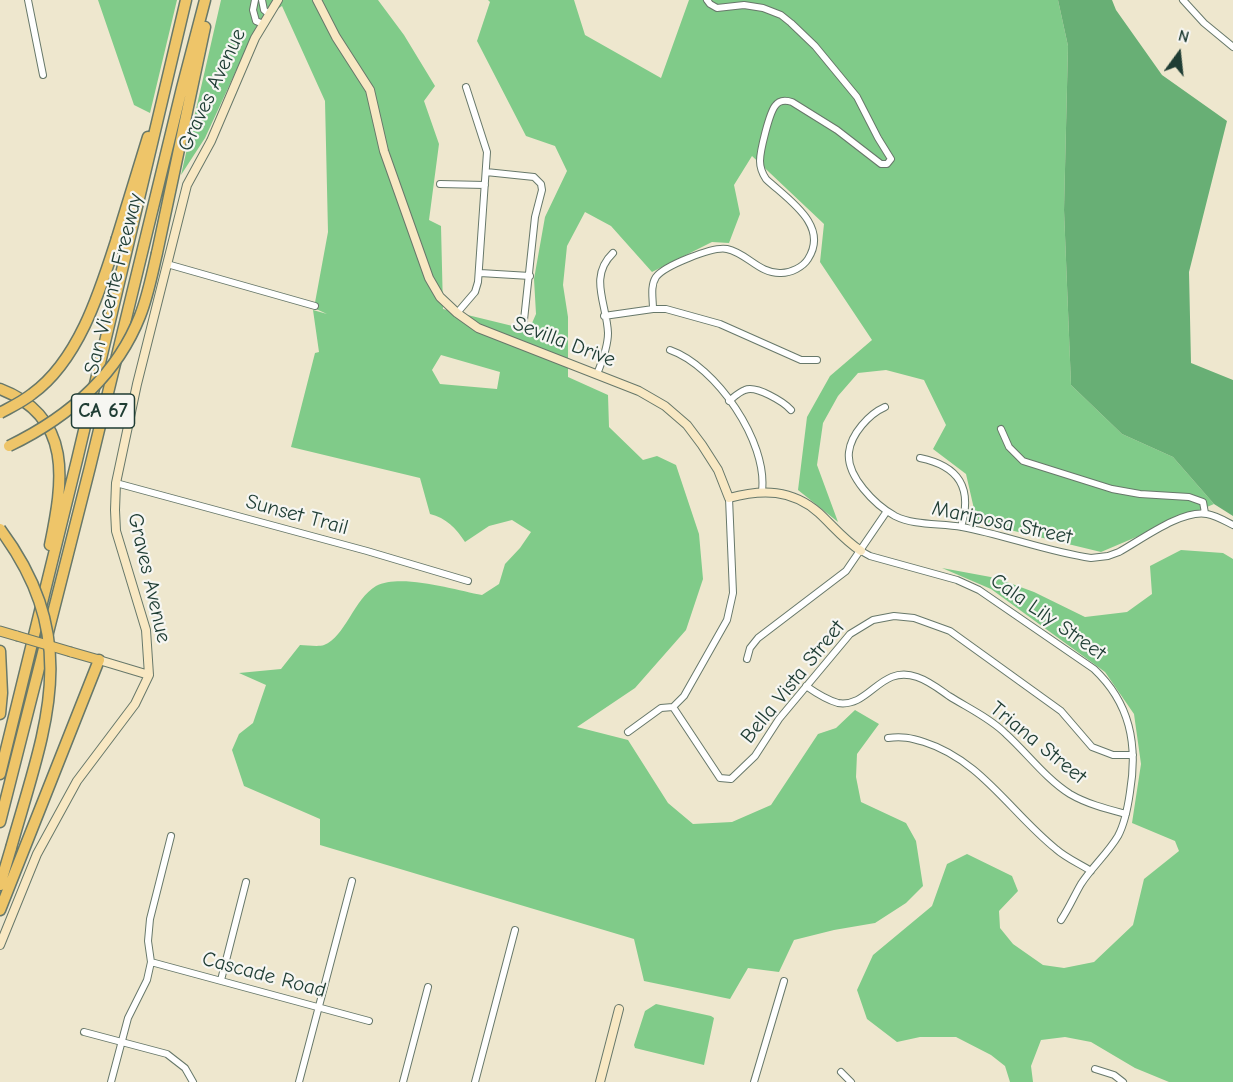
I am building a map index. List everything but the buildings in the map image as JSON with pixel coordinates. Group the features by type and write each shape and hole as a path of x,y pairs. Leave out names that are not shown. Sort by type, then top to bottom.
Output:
{"highway":[{"name":"San Vicente Freeway","path":"0,774 186,0"},
{"name":"San Vicente Freeway","path":"0,822 205,0"},
{"path":"0,451 66,414 88,395 118,357 140,317 157,253 211,0"},
{"path":"0,413 33,394 52,375 69,353 93,309 150,132 161,109"},
{"path":"0,389 21,398 44,420 56,445 61,475 28,661"},
{"path":"0,529 28,573 39,598 48,630 51,680 42,741 0,885"},
{"path":"0,651 0,714"},
{"path":"0,910 99,660"}],"main road":[{"path":"0,631 99,660"}],"street":[{"path":"28,0 43,75"},
{"path":"255,0 253,10 256,21 263,24 278,0"},
{"path":"262,0 264,10 269,14"},
{"name":"Sevilla Drive","path":"317,0 336,37 370,90 384,151 429,278 440,297 478,328 639,391 665,406 687,425 718,470 729,498 733,593 731,609 684,696 673,707"},
{"path":"653,309 653,285 660,274 705,252 727,249 759,267 781,273 801,267 807,260 815,239 811,223 766,179 760,167 760,157 773,110 782,101 792,102 837,130 881,164 887,164 890,161 890,154 878,138 857,97 821,52 791,23 781,15 763,8 744,5 717,8 707,0"},
{"path":"1183,0 1204,23 1233,47"},
{"name":"Graves Avenue","path":"0,945 37,854 77,781 135,704 149,675 146,630 116,531 116,483 137,384 187,185 211,141 263,24"},
{"path":"457,313 475,292 480,273 487,152 466,87"},
{"path":"486,172 534,177 541,184 542,190 535,217 524,320"},
{"path":"440,184 485,185"},
{"path":"597,374 608,332 600,284 601,273 605,261 613,253"},
{"path":"167,264 315,306"},
{"path":"480,273 530,276"},
{"path":"604,316 666,309 720,324 801,360 818,360"},
{"path":"670,350 683,354 700,368 742,418 757,450 764,482 762,491"},
{"path":"729,401 746,389 754,390 784,402 791,410"},
{"name":"Mariposa Street","path":"885,407 874,412 857,433 851,443 849,460 856,480 895,516 912,521 961,526 1097,558 1119,552 1185,516 1205,513"},
{"path":"1001,429 1010,447 1023,461 1112,489 1140,494 1189,497 1203,502 1205,513 1233,525"},
{"path":"920,458 937,462 955,473 964,492 965,502 961,526"},
{"name":"Sunset Trail","path":"116,483 367,550 468,581"},
{"name":"Cala Lily Street","path":"729,498 762,491 784,494 804,503 870,556 957,580 979,590 1094,669 1107,683 1120,705 1133,742 1133,777 1126,814 1118,836 1091,871 1060,920"},
{"path":"747,659 750,648 758,638 846,571 887,511"},
{"name":"Bella Vista Street","path":"673,707 720,778 731,779 755,756 779,719 850,634 861,626 887,616 914,618 950,632 1061,711 1087,743 1097,750 1113,755 1133,755"},
{"path":"99,660 149,675"},
{"name":"Triana Street","path":"806,686 840,703 861,698 881,681 891,677 906,675 921,678 994,724 1069,794 1126,814"},
{"path":"628,732 661,708 673,707"},
{"path":"888,738 902,736 920,741 961,759 985,779 1057,850 1091,871"},
{"path":"111,1082 128,1018 147,980 151,962 148,941 150,919 171,836"},
{"path":"298,1082 352,881"},
{"path":"220,980 246,882"},
{"path":"475,1082 514,930"},
{"name":"Cascade Road","path":"151,962 369,1021"},
{"path":"754,1082 784,981"},
{"path":"403,1082 428,987"},
{"path":"600,1082 619,1010"},
{"path":"84,1032 167,1054 185,1068 193,1082"},
{"path":"1095,1069 1104,1070 1123,1082"},
{"path":"842,1072 851,1082"}],"green space":[{"path":"98,0 177,0 150,113 134,105"},
{"path":"221,0 378,0 404,35 435,86 424,101 439,144 429,220 441,226 443,309 529,330 536,314 534,279 545,217 567,171 555,146 526,136 477,41 490,2 488,0 574,0 585,35 661,78 689,0 1058,0 1068,46 1064,210 1071,385 1122,434 1173,457 1214,504 1101,552 977,522 966,474 933,449 946,425 924,380 886,370 858,373 838,396 823,423 817,465 838,522 798,490 807,417 830,376 872,340 820,262 824,224 752,156 734,185 740,214 729,243 712,242 652,272 611,226 585,212 567,246 563,285 568,317 568,377 608,395 609,427 643,460 657,456 676,465 699,534 703,579 686,630 635,688 577,727 628,740 668,803 693,824 732,822 771,805 818,734 836,728 855,710 879,724 857,754 856,777 861,802 906,823 916,841 923,886 906,903 875,923 794,940 779,972 748,968 730,999 644,981 634,939 320,845 320,819 244,786 232,750 239,734 253,723 266,685 239,673 281,669 300,645 322,646 331,641 368,592 387,582 428,584 482,595 499,584 505,564 531,532 512,520 489,526 465,542 450,524 430,514 420,478 291,447 315,353 319,352 313,310 327,314 314,308 328,232 325,101 282,6 259,21 205,138 181,175","holes":["441,355 500,372 497,389 440,384 432,370"]},
{"path":"1058,0 1112,0 1116,10 1162,75 1227,121 1189,272 1191,363 1233,380 1233,516 1214,504 1173,457 1122,434 1071,385 1064,210 1068,46"},
{"path":"1181,550 1223,553 1233,559 1233,1082 1169,1082 1135,1068 1091,1042 1065,1037 1041,1040 1031,1066 1033,1082 1010,1082 1005,1066 991,1055 956,1037 920,1037 897,1042 867,1019 857,990 873,955 932,906 947,864 967,854 1012,876 1018,891 999,911 1000,928 1013,944 1043,965 1064,968 1094,962 1133,925 1144,879 1179,851 1175,841 1132,823 1141,764 1134,714 1105,672 991,589 942,568 996,578 1034,592 1085,617 1127,612 1152,594 1150,566"},
{"path":"656,1004 714,1018 704,1065 635,1048 645,1011"}]}
